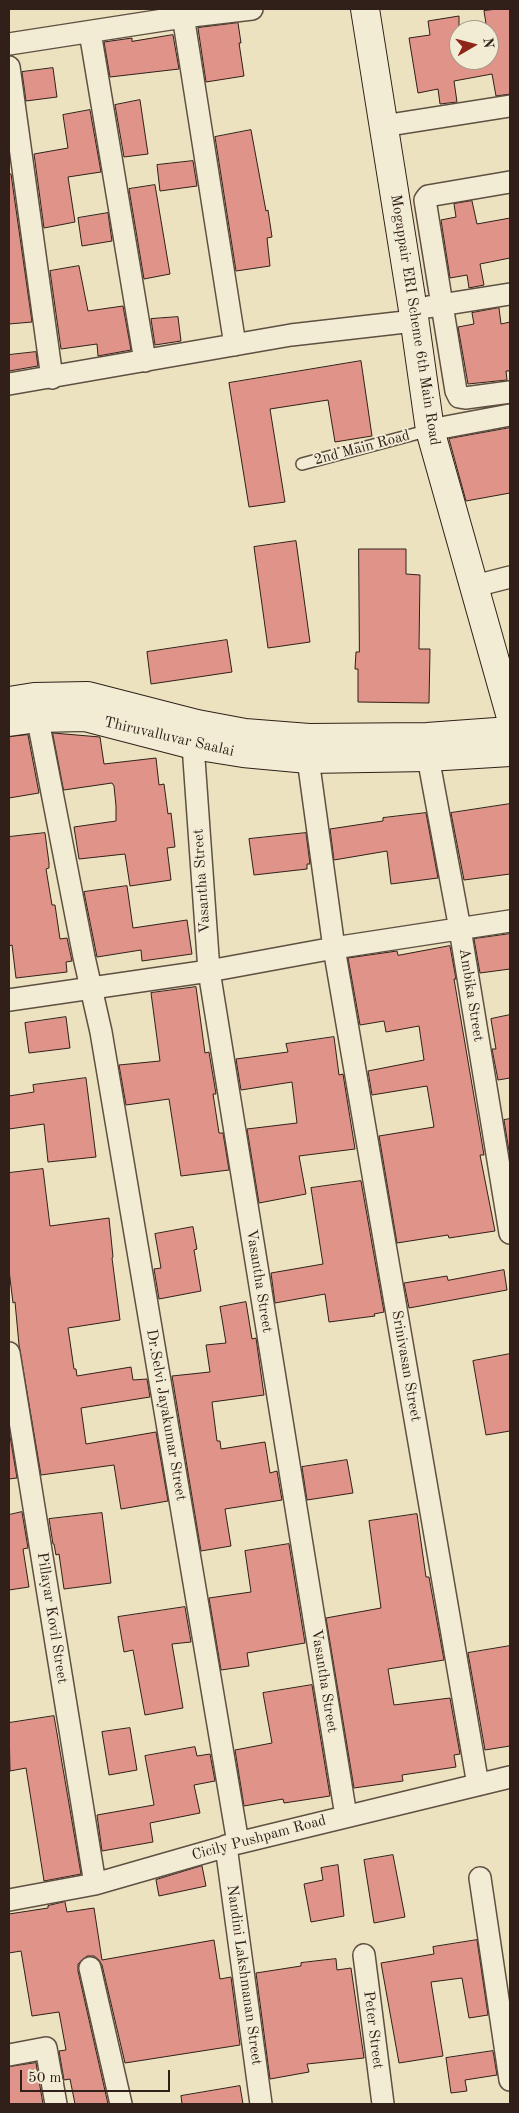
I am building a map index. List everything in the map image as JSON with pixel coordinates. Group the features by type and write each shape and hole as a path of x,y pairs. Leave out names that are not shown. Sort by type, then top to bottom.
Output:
{"main road":[{"name":"Mogappair ERI Scheme 6th Main Road","path":"365,9 414,315 430,430 510,714"},
{"name":"Thiruvalluvar Saalai","path":"9,722 27,705 88,696 197,724 245,732 309,738 427,736 510,731"},
{"name":"Thiruvalluvar Saalai","path":"27,705 85,717 193,744 243,753 308,759 428,757 510,752"}],"street":[{"path":"9,44 90,32 182,13 243,9"},
{"path":"182,13 235,345"},
{"path":"90,32 144,361"},
{"path":"9,67 52,378"},
{"path":"384,126 510,106"},
{"path":"510,182 428,196 425,200 456,391 459,397 465,398 510,392"},
{"path":"9,384 414,315 442,305 510,294"},
{"name":"2nd Main Road","path":"430,430 510,415"},
{"path":"474,586 510,577"},
{"name":"Dr.Selvi Jayakumar Street","path":"27,705 101,1032 232,1844"},
{"name":"Vasantha Street","path":"193,744 208,972 346,1816"},
{"name":"Ambika Street","path":"428,757 460,929 510,1233"},
{"name":"Srinivasan Street","path":"308,759 334,948 478,1785"},
{"path":"9,1000 208,972 334,948 510,921"},
{"name":"Pillayar Kovil Street","path":"9,1353 95,1884"},
{"name":"Cicily Pushpam Road","path":"9,1900 95,1884 232,1844 510,1777"},
{"name":"Nandini Lakshmanan Street","path":"232,1844 261,2104"},
{"path":"480,1878 510,2080"},
{"name":"Peter Street","path":"364,1955 383,2104"},
{"path":"90,1968 121,2104"},
{"path":"9,2055 46,2048 56,2104"}],"lane":[{"name":"2nd Main Road","path":"302,464 430,430"}],"building":[{"path":"510,9 510,94 496,96 492,74 454,81 457,102 440,104 438,89 418,93 409,38 430,35 428,21 459,16 459,20 449,20 449,70 499,70 499,20 485,20 484,11"},
{"path":"238,23 244,76 206,82 198,28"},
{"path":"173,35 179,69 110,77 104,42 132,38 132,41"},
{"path":"53,68 57,97 26,101 22,72"},
{"path":"140,100 148,154 124,157 115,105"},
{"path":"90,110 101,172 68,177 75,222 44,228 34,154 68,148 63,115"},
{"path":"251,130 272,237 267,238 270,266 236,271 215,137"},
{"path":"193,161 197,186 160,191 157,165"},
{"path":"9,174 11,174 32,322 9,324"},
{"path":"155,185 170,274 144,279 129,189"},
{"path":"472,201 477,224 510,218 510,258 480,264 484,285 469,288 467,275 450,278 441,220 456,217 454,204"},
{"path":"108,213 112,241 82,246 78,218"},
{"path":"79,266 88,311 123,306 131,350 98,356 97,344 61,349 50,271"},
{"path":"499,308 501,324 510,322 510,371 506,371 507,380 468,384 458,327 474,324 472,313"},
{"path":"178,317 181,341 155,345 151,319"},
{"path":"36,352 38,366 9,371 9,355"},
{"path":"361,361 372,436 335,442 328,400 270,409 285,502 249,507 229,383"},
{"path":"510,428 510,493 466,501 449,439"},
{"path":"296,541 310,642 268,648 254,547"},
{"path":"359,549 406,549 406,574 420,575 419,649 430,649 429,703 358,702 358,669 355,669 356,652 359,652"},
{"path":"227,640 232,672 151,684 147,652"},
{"path":"53,733 100,737 104,764 156,758 159,785 164,784 168,814 171,813 175,847 167,848 171,880 130,886 125,854 79,859 74,827 116,821 114,786 112,783 64,790"},
{"path":"28,735 39,793 9,798 9,737"},
{"path":"510,804 510,874 464,880 451,813"},
{"path":"426,813 438,878 391,884 387,851 334,860 330,829 383,821 383,818"},
{"path":"45,833 49,863 49,868 46,869 52,905 55,905 60,939 67,938 72,961 66,962 67,972 16,978 12,945 9,946 9,837"},
{"path":"306,833 310,864 307,864 307,869 254,875 249,839"},
{"path":"127,886 133,928 187,920 192,954 142,961 141,950 97,957 84,892"},
{"path":"510,934 510,969 480,973 474,939"},
{"path":"450,946 484,1155 480,1155 495,1231 449,1238 448,1235 397,1243 379,1136 434,1127 427,1086 372,1095 368,1071 424,1060 419,1026 386,1032 384,1021 360,1025 348,958 397,951 398,955"},
{"path":"196,987 205,1053 209,1052 216,1094 213,1094 219,1133 223,1133 229,1170 181,1176 169,1099 126,1105 119,1065 160,1061 151,993"},
{"path":"510,1015 510,1078 498,1080 492,1049 496,1049 491,1019"},
{"path":"66,1017 70,1048 29,1053 25,1023"},
{"path":"334,1037 339,1075 343,1074 355,1149 299,1156 306,1194 259,1203 247,1129 297,1123 292,1082 241,1090 236,1059 288,1052 286,1044"},
{"path":"86,1078 96,1157 48,1162 44,1124 9,1129 9,1096 34,1092 33,1085"},
{"path":"510,1119 510,1151 509,1151 504,1120"},
{"path":"43,1169 50,1226 109,1218 120,1320 68,1328 74,1369 76,1369 77,1376 131,1367 133,1380 147,1379 150,1397 81,1408 86,1444 156,1432 168,1501 121,1509 114,1465 41,1475 19,1345 15,1302 13,1303 9,1270 9,1173"},
{"path":"361,1181 384,1312 374,1314 375,1316 329,1322 325,1294 275,1303 271,1273 323,1264 311,1188"},
{"path":"193,1227 197,1249 194,1250 201,1291 159,1299 154,1269 161,1268 155,1234"},
{"path":"504,1270 507,1290 409,1308 404,1283 447,1276 448,1280"},
{"path":"246,1302 252,1339 256,1338 264,1395 212,1402 217,1441 220,1441 221,1449 265,1442 270,1473 277,1471 282,1500 225,1509 231,1546 201,1551 172,1376 210,1372 206,1345 226,1343 220,1307"},
{"path":"510,1354 510,1431 486,1435 473,1361"},
{"path":"9,1430 17,1478 9,1479"},
{"path":"347,1460 353,1493 307,1500 302,1467"},
{"path":"22,1512 28,1548 23,1549 29,1587 9,1590 9,1515"},
{"path":"102,1513 111,1583 64,1589 59,1554 56,1555 49,1519"},
{"path":"417,1514 426,1577 429,1577 444,1660 388,1669 394,1705 450,1698 460,1754 454,1755 456,1767 402,1775 403,1781 354,1788 326,1618 381,1608 369,1521"},
{"path":"289,1544 305,1643 247,1653 249,1666 221,1670 209,1598 251,1592 245,1551"},
{"path":"185,1607 191,1642 172,1644 183,1708 145,1715 133,1650 124,1652 118,1617"},
{"path":"510,1646 510,1746 485,1750 468,1653"},
{"path":"312,1685 330,1796 284,1803 283,1799 244,1806 235,1750 272,1743 263,1693"},
{"path":"54,1716 81,1874 44,1881 26,1768 10,1771 9,1723"},
{"path":"130,1728 137,1770 109,1775 102,1732"},
{"path":"195,1747 197,1756 210,1754 215,1781 194,1785 200,1813 150,1823 153,1842 102,1851 97,1815 154,1805 145,1756"},
{"path":"393,1855 405,1917 374,1923 364,1860"},
{"path":"338,1865 344,1916 311,1922 304,1884 323,1880 321,1868"},
{"path":"202,1866 206,1886 159,1896 156,1880"},
{"path":"65,1902 67,1912 94,1908 102,1960 214,1940 220,1979 231,1977 240,2045 125,2063 102,1965 94,1956 87,1956 78,1964 78,1971 108,2104 75,2104 70,2079 64,2080 59,2051 66,2050 59,2012 32,2016 21,1951 9,1953 9,1914 48,1908 48,1906"},
{"path":"477,1940 488,2015 469,2018 462,1978 431,1982 443,2056 399,2063 381,1963 434,1954 433,1947"},
{"path":"336,1959 337,1970 351,1968 364,2058 307,2064 309,2072 270,2079 256,1973 301,1966 301,1963"},
{"path":"493,2051 497,2075 465,2080 467,2091 451,2093 446,2058"},
{"path":"36,2063 43,2104 9,2104 9,2067"},
{"path":"240,2086 243,2104 182,2104 181,2096"}]}
